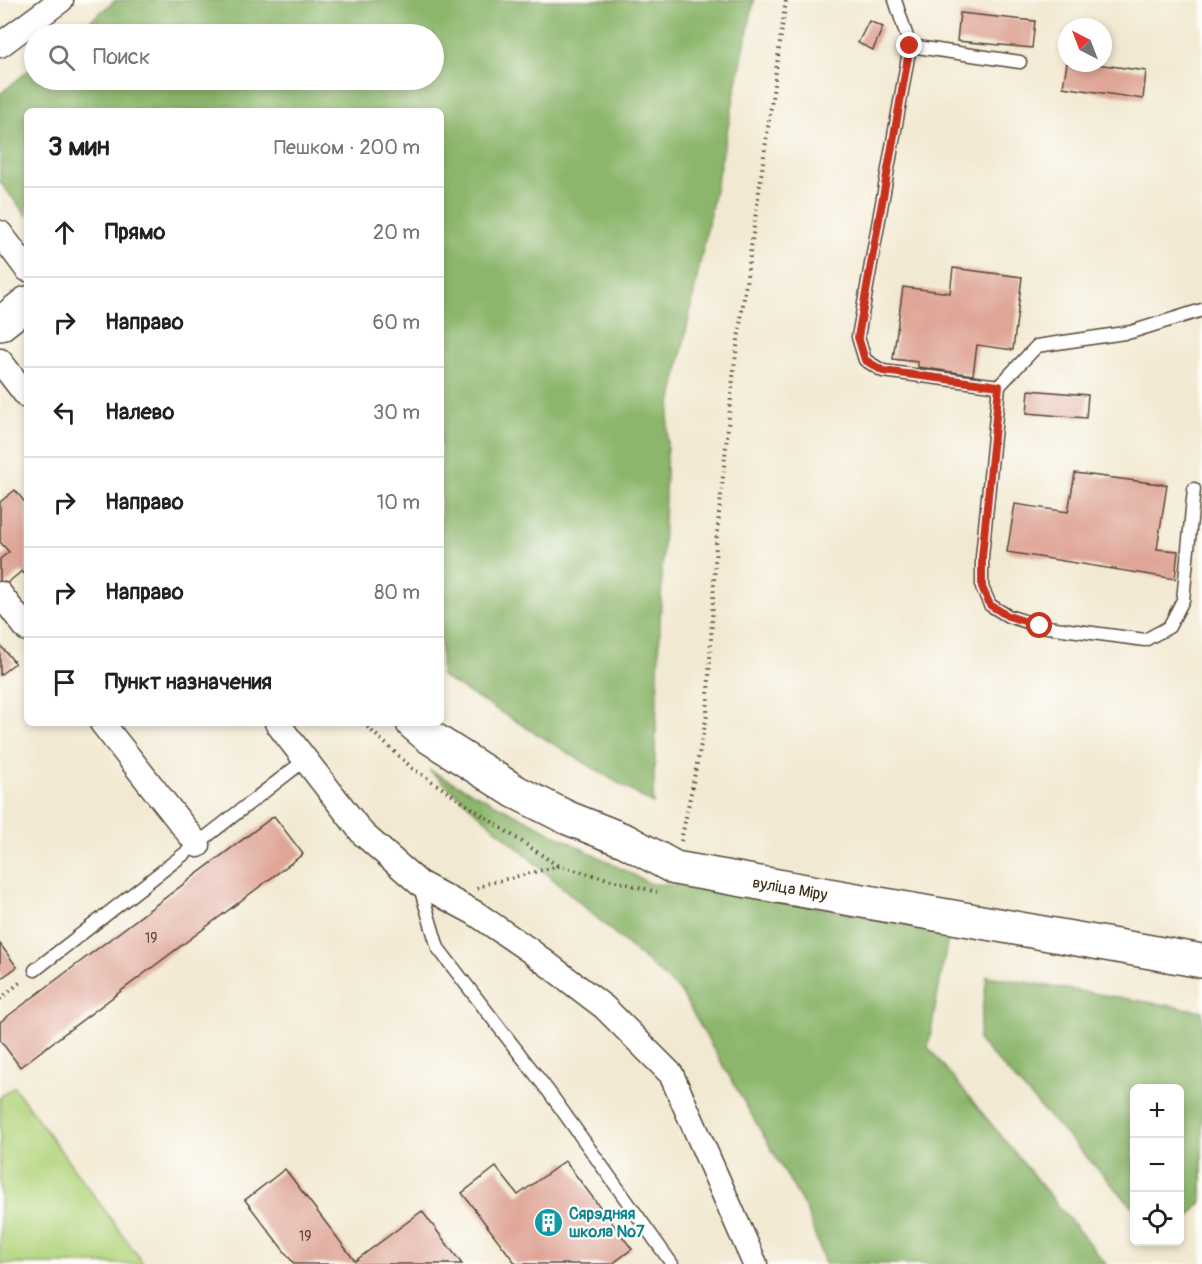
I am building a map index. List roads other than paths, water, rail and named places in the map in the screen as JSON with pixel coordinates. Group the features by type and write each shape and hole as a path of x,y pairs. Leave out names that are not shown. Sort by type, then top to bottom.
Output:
{"street":[{"path":"29,24 62,0"},
{"path":"0,45 24,28"},
{"path":"0,234 24,265"},
{"path":"0,324 24,305"},
{"path":"0,361 24,392"},
{"path":"0,594 24,625"},
{"path":"104,726 198,845"},
{"path":"279,726 363,834 419,883 475,913 539,957 604,1007 671,1074 755,1264"},
{"name":"вуліца Міру","path":"416,726 428,736 516,792 568,818 626,841 675,868 1202,961"}],"lane":[{"path":"895,0 910,46 858,337 865,360 883,371 999,386"},
{"path":"910,46 1020,62"},
{"path":"1194,489 1183,600 1169,627 1145,640 1040,626 1008,616 990,605 982,587 982,557 999,386 1036,346 1131,332 1202,310"},
{"path":"35,970 305,760"},
{"path":"419,883 438,948 549,1092 672,1264"}],"place":[{"name":"Сярэдняя школа №7","path":"548,1222"}]}
